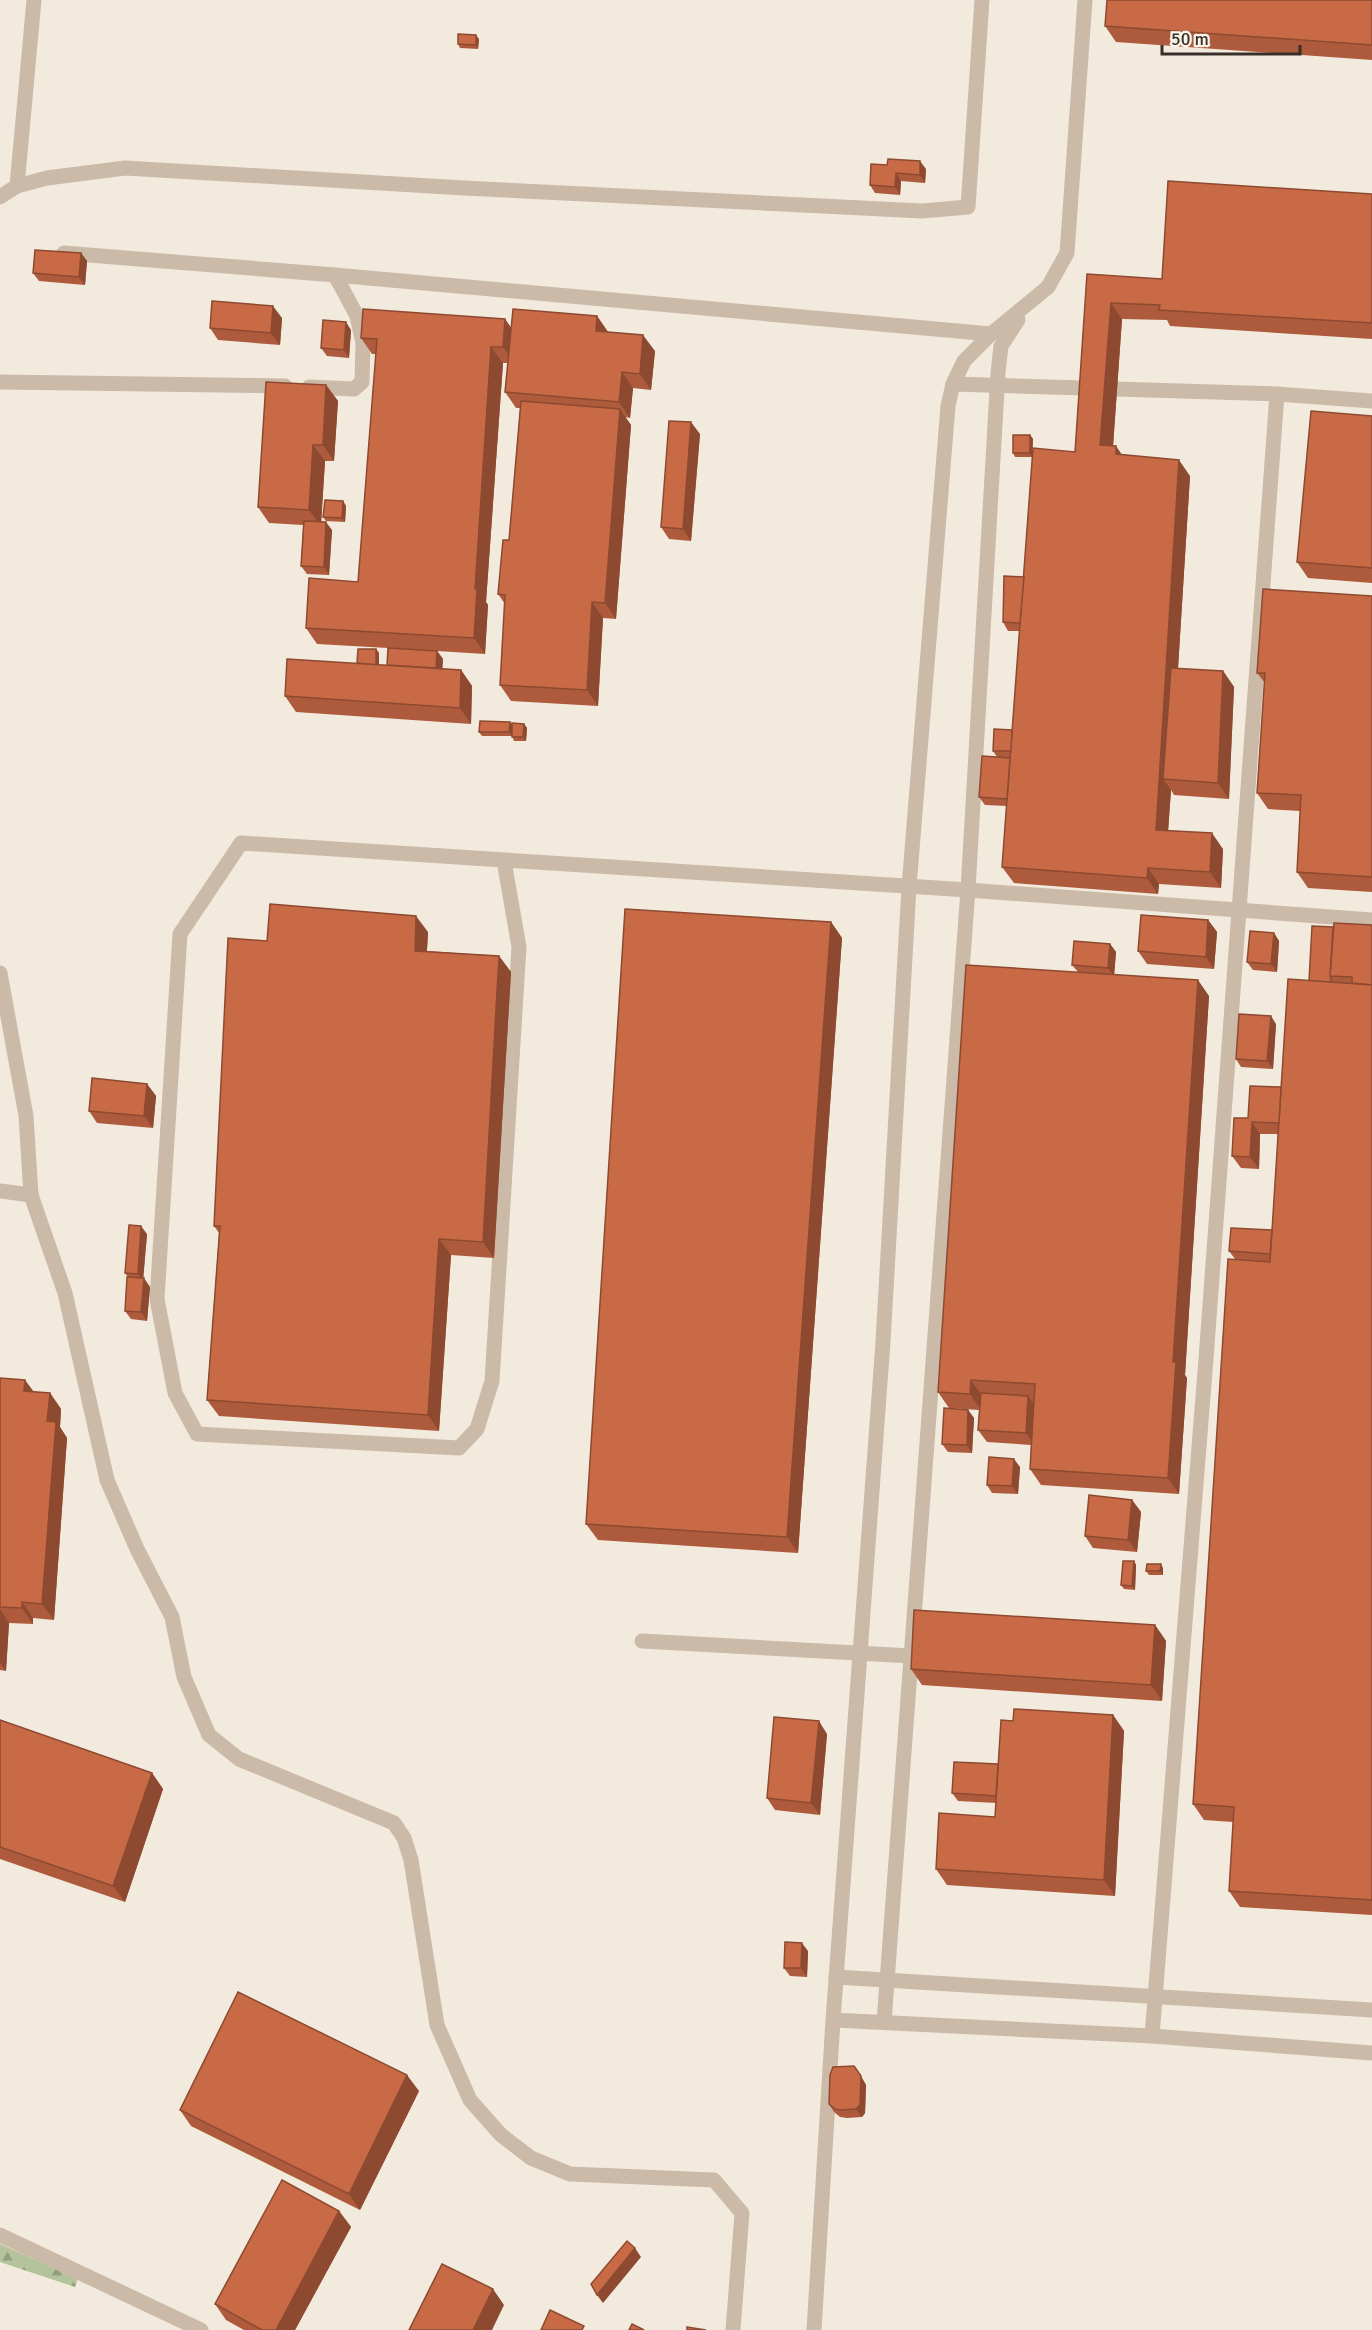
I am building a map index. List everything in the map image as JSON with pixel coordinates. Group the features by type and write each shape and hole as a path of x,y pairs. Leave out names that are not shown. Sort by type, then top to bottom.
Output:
{"street":[{"path":"17,186 34,0"},
{"path":"0,197 17,186 46,178 125,168 922,211 968,207 982,0"},
{"path":"814,2330 836,1977 884,1342 909,888 947,418 953,384 964,361 991,334 1048,287 1067,253 1085,0"},
{"path":"49,252 334,275 991,334"},
{"path":"0,382 354,389 362,382 363,343 357,316 334,275"},
{"path":"885,2022 968,890 997,386 1001,346 1032,300"},
{"path":"953,384 1277,394 1372,401"},
{"path":"1152,2036 1206,1359 1277,394"},
{"path":"504,861 519,947 492,1381 477,1429 459,1448 197,1434 175,1393 157,1299 180,934 241,843 909,888 968,890 1372,920"},
{"path":"0,973 26,1116 31,1195 66,1293 107,1480 137,1550 172,1617 184,1677 209,1736 238,1759 394,1823 404,1838 411,1860 437,2025 470,2100 501,2135 531,2158 570,2174 714,2180 742,2213 733,2330"},
{"path":"0,1191 31,1195"},
{"path":"642,1641 912,1656"},
{"path":"836,1977 1372,2010"},
{"path":"833,2020 1152,2036 1372,2053"},
{"path":"0,2235 201,2330"}],"green space":[{"path":"0,2244 78,2279 75,2287 0,2262"}],"building":[{"path":"1107,0 1372,0 1372,45 1105,26"},
{"path":"458,34 476,35 476,45 458,44"},
{"path":"888,159 920,161 920,175 896,173 895,187 870,185 871,164 887,165"},
{"path":"1168,181 1372,194 1372,323 1159,310 1160,305 1111,303 1100,445 1116,446 1116,454 1179,460 1156,830 1212,833 1210,872 1148,868 1147,878 1002,867 1033,448 1075,452 1087,274 1162,279"},
{"path":"35,250 81,253 79,277 33,273"},
{"path":"212,301 273,306 271,333 210,328"},
{"path":"363,309 505,319 503,347 491,347 475,589 477,589 474,638 306,628 309,578 358,582 377,339 361,338"},
{"path":"513,309 597,316 596,331 643,335 640,374 622,372 619,402 505,392"},
{"path":"323,320 346,322 344,350 321,348"},
{"path":"266,382 326,385 323,445 313,445 309,510 258,507"},
{"path":"521,401 620,409 605,603 592,602 587,690 500,685 505,595 498,594 503,540 509,540"},
{"path":"1311,411 1372,416 1372,568 1297,562"},
{"path":"669,421 691,422 683,529 661,527"},
{"path":"1013,435 1030,435 1030,453 1013,453"},
{"path":"325,500 343,501 342,518 323,517"},
{"path":"304,521 326,522 324,567 301,566"},
{"path":"1004,576 1024,577 1020,623 1003,622"},
{"path":"1263,589 1372,596 1372,877 1297,872 1301,795 1257,793 1265,673 1257,673"},
{"path":"388,648 437,651 436,668 387,665"},
{"path":"358,649 376,649 376,665 357,663"},
{"path":"287,659 461,670 460,708 285,696"},
{"path":"1171,668 1223,671 1218,783 1163,779"},
{"path":"480,721 510,722 509,732 479,732"},
{"path":"512,723 524,724 523,737 512,737"},
{"path":"994,729 1012,730 1011,751 993,751"},
{"path":"982,756 1010,758 1007,799 979,797"},
{"path":"270,904 416,916 415,951 499,956 483,1242 439,1239 428,1415 207,1400 220,1226 214,1226 228,938 267,941"},
{"path":"625,909 831,922 787,1537 586,1524"},
{"path":"1141,915 1208,920 1206,957 1138,951"},
{"path":"1334,923 1372,925 1372,985 1352,983 1352,977 1330,976"},
{"path":"1312,926 1333,927 1331,982 1309,981"},
{"path":"1250,931 1274,933 1271,964 1247,962"},
{"path":"1074,941 1110,944 1108,968 1072,965"},
{"path":"966,965 1198,980 1173,1362 1176,1362 1168,1478 1030,1469 1035,1384 971,1380 970,1394 938,1392"},
{"path":"1288,979 1372,985 1372,1900 1229,1891 1234,1807 1193,1804 1228,1259 1270,1262"},
{"path":"1239,1014 1271,1016 1267,1061 1236,1059"},
{"path":"92,1078 147,1084 144,1116 89,1111"},
{"path":"1250,1086 1281,1087 1279,1123 1252,1122 1250,1157 1232,1156 1234,1118 1248,1118"},
{"path":"129,1225 141,1226 138,1274 125,1273"},
{"path":"1231,1228 1272,1230 1270,1254 1229,1251"},
{"path":"127,1277 144,1278 141,1312 125,1311"},
{"path":"0,1378 25,1380 24,1391 50,1393 47,1421 56,1422 42,1604 22,1602 22,1608 0,1607"},
{"path":"981,1393 1028,1396 1026,1433 978,1430"},
{"path":"944,1408 968,1410 967,1445 942,1444"},
{"path":"989,1457 1014,1459 1012,1486 987,1485"},
{"path":"1089,1495 1132,1500 1128,1540 1085,1536"},
{"path":"1123,1561 1134,1561 1132,1586 1121,1585"},
{"path":"1147,1564 1161,1564 1160,1571 1146,1571"},
{"path":"914,1610 1155,1625 1151,1685 911,1669"},
{"path":"1014,1709 1113,1715 1104,1880 936,1869 939,1813 995,1817 1001,1720 1013,1721"},
{"path":"774,1717 819,1721 811,1803 767,1798"},
{"path":"0,1720 152,1773 113,1886 0,1847"},
{"path":"954,1762 998,1764 996,1796 952,1793"},
{"path":"785,1942 802,1943 801,1968 784,1968"},
{"path":"238,1992 407,2075 349,2194 180,2110"},
{"path":"854,2066 861,2076 860,2105 856,2109 835,2109 829,2104 830,2075 833,2067"},
{"path":"282,2180 339,2211 276,2330 262,2330 215,2304"},
{"path":"627,2241 635,2248 597,2295 591,2284"},
{"path":"442,2264 493,2289 473,2330 409,2330"},
{"path":"550,2310 584,2326 582,2330 541,2330"},
{"path":"632,2324 644,2330 629,2330"},
{"path":"687,2327 706,2330 687,2330"}]}
